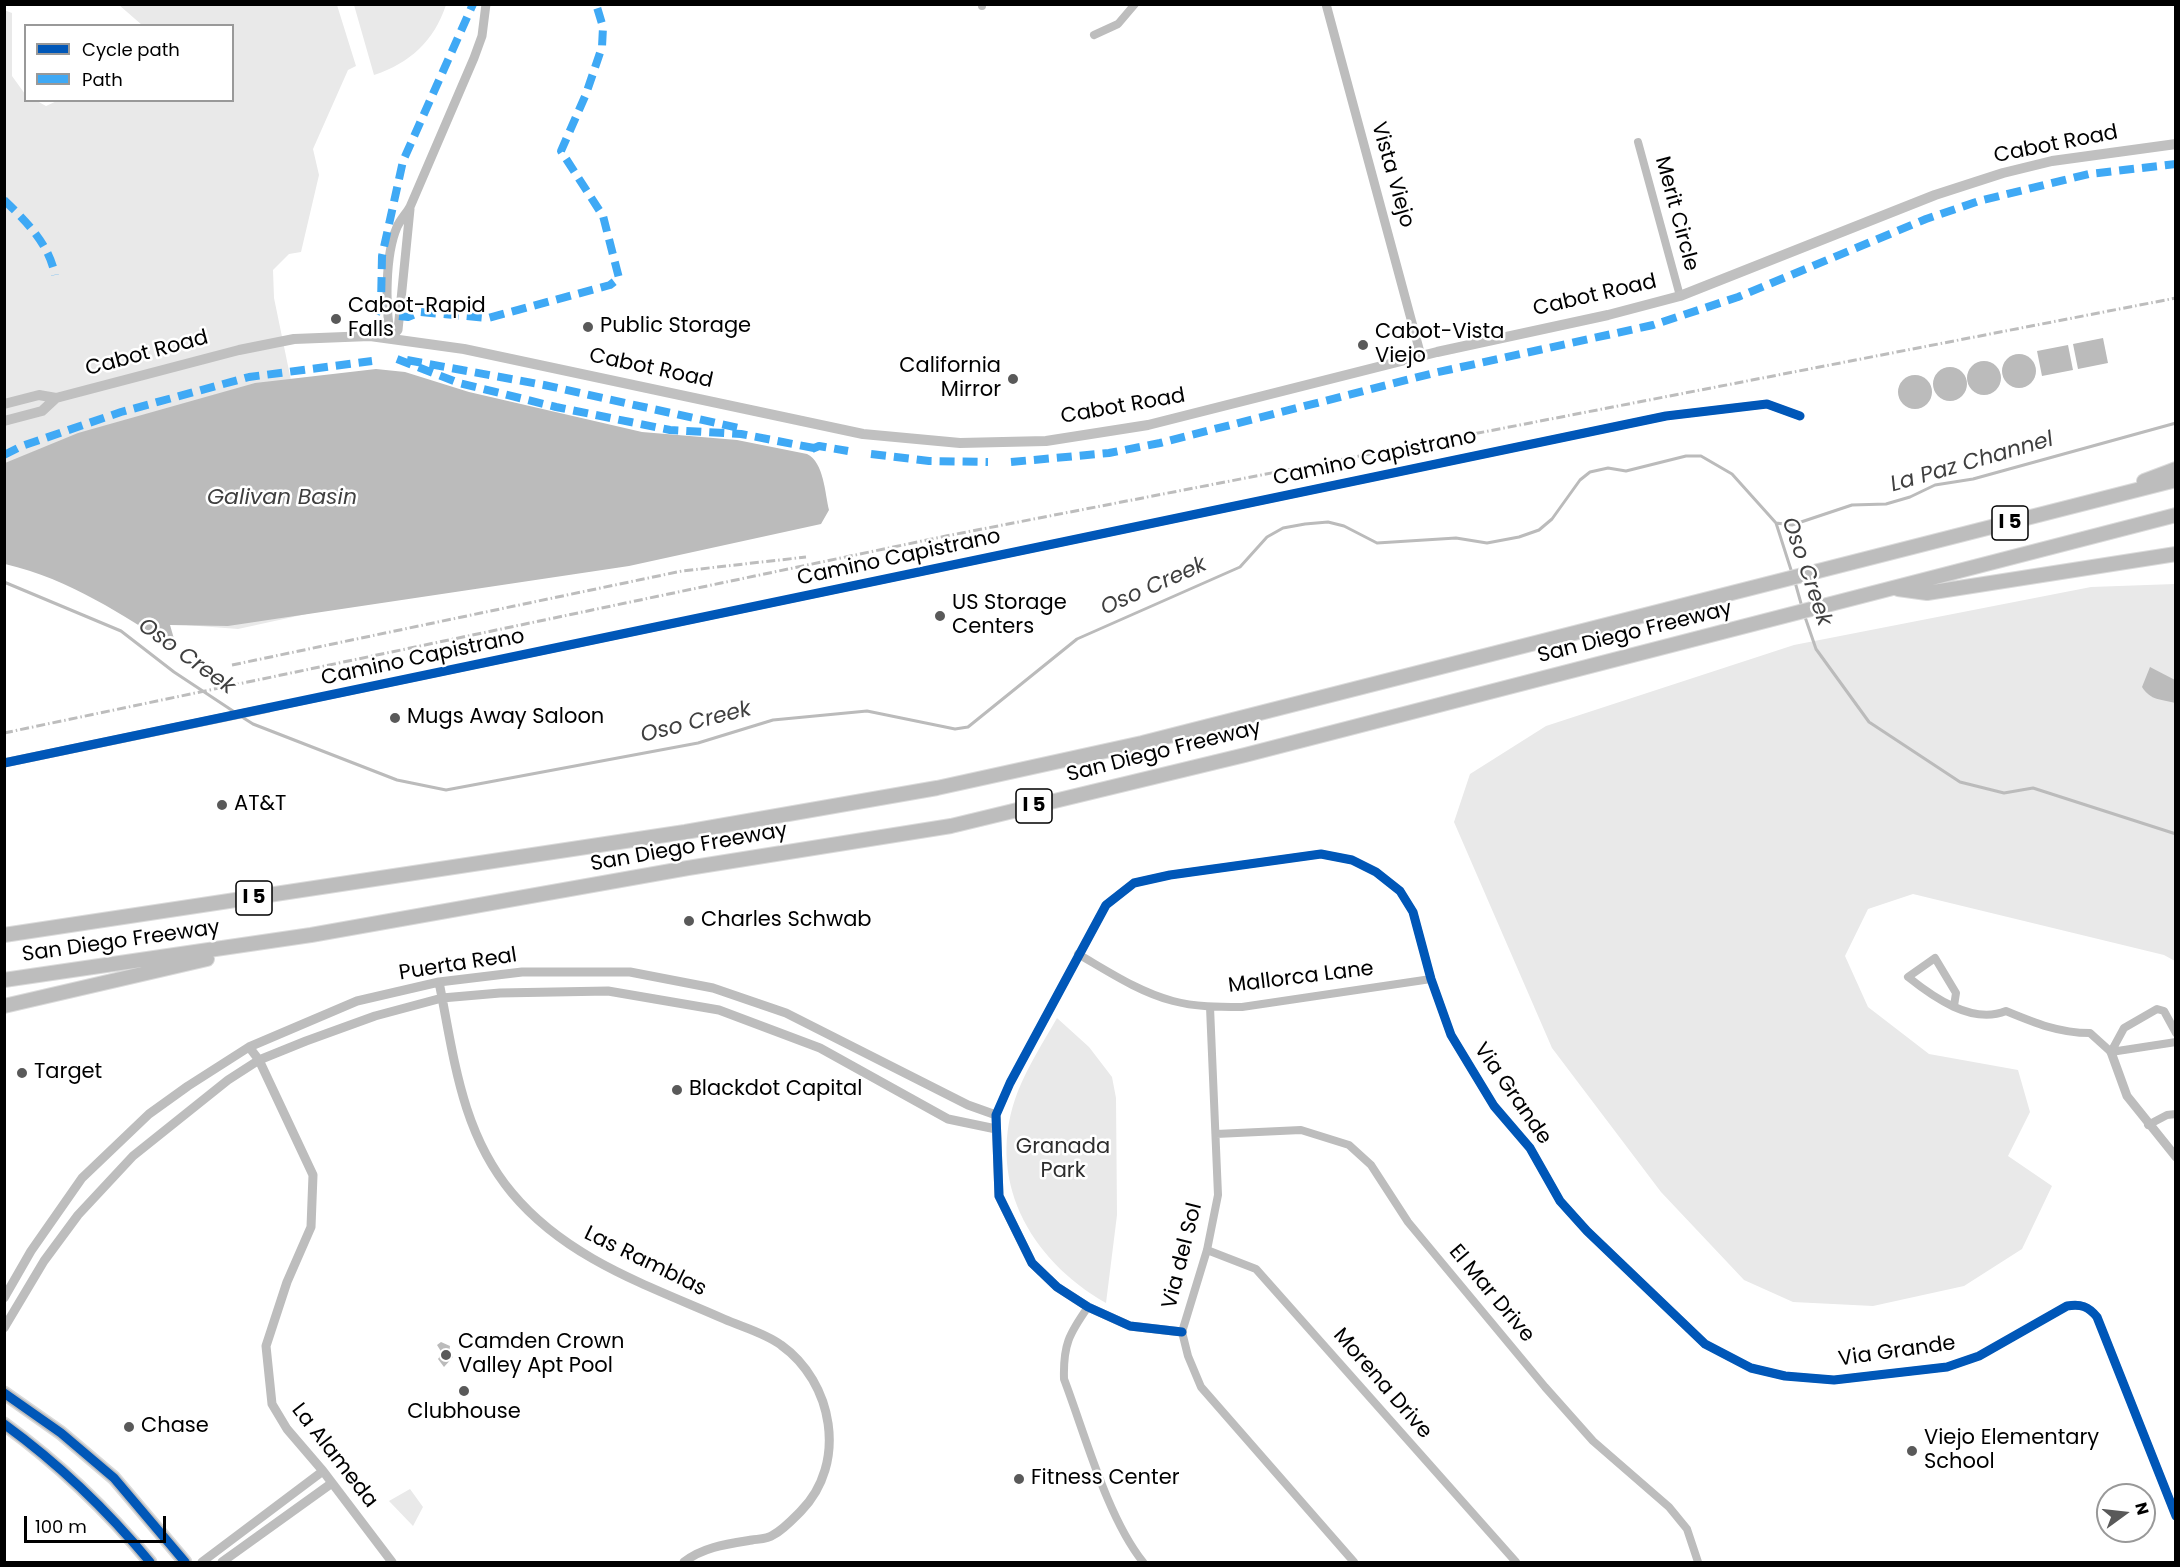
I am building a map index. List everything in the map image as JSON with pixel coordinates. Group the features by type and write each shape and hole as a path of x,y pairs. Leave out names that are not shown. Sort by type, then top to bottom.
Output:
{"highway":[{"path":"2077,506 2175,469"},
{"name":"San Diego Freeway","path":"4,935 663,836 937,788 1142,743 2175,480"},
{"name":"San Diego Freeway","path":"4,980 311,935 688,868 951,826 1257,752 2175,515"},
{"path":"1890,588 1928,593 2175,554"},
{"path":"4,1006 311,935"}],"main road":[{"name":"Cabot Road","path":"4,404 39,395 56,398 239,350 294,339 327,336 391,338 472,350 863,434 960,443 1046,441 1116,432 1421,356 1608,315 1680,296 1935,195 2003,173 2052,161 2175,144"},
{"name":"Cabot Road","path":"4,421 42,411 56,398"},
{"path":"4,1393 61,1433 114,1478 185,1563"},
{"path":"4,1424 88,1493 150,1563"}],"street":[{"path":"391,338 398,330 410,207 474,58 482,36 486,4"},
{"path":"1094,35 1118,24 1135,4"},
{"name":"Vista Viejo","path":"1326,4 1421,356"},
{"name":"Merit Circle","path":"1638,142 1680,296"},
{"name":"Camino Capistrano","path":"4,763 1666,416 1767,404 1800,416"},
{"name":"Via Grande","path":"996,1115 1010,1083 1106,905 1134,884 1170,875 1321,854 1352,860 1376,872 1400,891 1413,912 1431,979 1450,1035 1494,1106 1530,1148 1560,1201 1684,1326 1705,1344 1751,1368 1806,1379 1834,1380 1947,1367 1979,1356 2067,1306 2079,1304 2090,1309 2097,1317 2175,1516"},
{"name":"Mallorca Lane","path":"1078,954 1137,988 1173,1001 1210,1006 1242,1007 1431,979"},
{"path":"1954,1006 1956,993 1935,958 1908,977 1933,997 1954,1006 1995,1015 2006,1011 2047,1028 2090,1033 2110,1052 2127,1096 2175,1157"},
{"name":"Puerta Real","path":"4,1298 31,1251 82,1178 149,1114 249,1047 357,1001 439,982 522,972 630,972 713,988 786,1013 968,1105 996,1115"},
{"name":"Las Ramblas","path":"439,982 455,1074 468,1116 482,1147 511,1193 547,1230 599,1264 781,1344 810,1372 825,1402 831,1439 823,1476 802,1510 772,1536 713,1547 693,1555 684,1563"},
{"name":"Puerta Real","path":"4,1328 69,1226 133,1156 228,1080 259,1060 375,1016 442,998 500,993 608,992 719,1010 820,1048 948,1119 996,1129"},
{"name":"Via del Sol","path":"1210,1006 1218,1195 1206,1250 1182,1332 1188,1356 1202,1387 1354,1563"},
{"path":"2110,1052 2124,1028 2157,1009 2164,1011 2175,1033"},
{"path":"2110,1052 2175,1042"},
{"name":"La Alameda","path":"249,1047 259,1060 313,1175 311,1227 287,1282 266,1347 272,1404 286,1429 323,1471 392,1563"},
{"path":"2148,1125 2167,1114 2175,1114"},
{"path":"996,1115 999,1196 1032,1263 1057,1287 1088,1307 1130,1326 1182,1332"},
{"name":"El Mar Drive","path":"1216,1134 1301,1130 1348,1145 1371,1165 1408,1222 1545,1387 1593,1441 1668,1508 1687,1529 1698,1563"},
{"name":"Morena Drive","path":"1206,1250 1256,1269 1516,1563"},
{"path":"1088,1307 1070,1332 1064,1353 1064,1379 1118,1523 1143,1563"},
{"path":"202,1563 323,1471"},
{"path":"222,1563 332,1483"}],"green space":[{"path":"354,4 446,5 435,29 419,49 399,64 374,75"},
{"path":"119,5 337,5 356,66 348,70 313,149 319,175 301,252 289,254 273,270 274,298 294,395 796,507 238,629 173,624 5,539 4,10 12,13 12,76 24,93 24,102 39,102 46,106 55,102 234,102 234,24 141,24"},
{"path":"2175,584 2175,961 2164,955 1913,894 1868,909 1845,956 1868,1007 1929,1054 2018,1070 2030,1112 2008,1156 2052,1186 2022,1249 1964,1286 1873,1306 1793,1302 1744,1280 1661,1192 1552,1048 1454,822 1470,774 1546,726 1794,645 2091,587"},
{"name":"Granada Park","path":"1057,1018 1089,1047 1112,1077 1116,1098 1117,1215 1106,1303 1079,1285 1055,1264 1035,1240 1020,1213 1011,1185 1007,1155 1009,1123 1022,1082"},
{"path":"410,1489 423,1507 413,1526 389,1501"}],"water":[{"path":"2103,338 2108,363 2078,369 2073,344"},
{"path":"2068,345 2073,370 2042,376 2037,351"},
{"path":"2019,354 2031,359 2036,371 2031,383 2019,388 2007,383 2002,371 2007,359"},
{"path":"1984,361 1996,366 2001,378 1996,390 1984,395 1972,390 1967,378 1972,366"},
{"path":"1950,367 1962,372 1967,384 1962,396 1950,401 1938,396 1933,384 1938,372"},
{"name":"Galivan Basin","path":"376,369 405,372 469,392 642,432 737,440 807,454 813,458 820,471 829,510 821,524 629,566 228,626 170,625 177,649 95,599 52,579 5,564 5,463 78,433 255,383"},
{"path":"1915,375 1927,380 1932,392 1927,404 1915,409 1903,404 1898,392 1903,380"},
{"path":"2150,667 2175,680 2175,703 2161,700 2145,692 2142,687"},
{"name":"Camden Crown Valley Apt Pool","path":"441,1342 450,1346 449,1353 453,1357 444,1367 438,1359 442,1353 437,1345"}],"waterway":[{"name":"La Paz Channel","path":"1776,523 1792,525 1852,505 1886,504 1910,497 1935,485 1973,479 2176,423"},
{"name":"Oso Creek","path":"242,717 253,724 397,780 446,790 698,743 773,720 867,711 955,729 968,727 1077,639 1240,567 1267,537 1283,528 1328,522 1344,526 1377,543 1456,538 1487,543 1519,537 1539,530 1552,519 1580,480 1590,472 1608,468 1626,471 1686,456 1701,456 1732,474 1776,523 1792,573"},
{"name":"Oso Creek","path":"4,582 121,631 174,672 236,713"},
{"name":"Oso Creek","path":"1795,582 1802,607"},
{"name":"Oso Creek","path":"1804,614 1816,649 1869,722 1960,782 2004,793 2033,788 2176,834"}],"railway":[{"path":"4,733 946,536 2176,298"},
{"path":"232,665 682,571 806,557"}],"marked path":[{"path":"376,314 381,304 382,256 403,161 473,4"},
{"path":"399,316 408,317 420,312 488,318 610,285 619,278 603,216 561,151 586,94 602,47 603,27 596,4"},
{"path":"1011,462 1109,453 1160,443 1434,373 1653,325 1738,297 1926,219 1979,201 2089,174 2176,164"},
{"path":"4,200 42,243 55,275"},
{"path":"397,359 459,383 556,407 670,430 741,434 814,448"},
{"path":"407,360 544,385 739,428"},
{"path":"4,455 22,446 121,412 249,377 372,361"},
{"path":"812,449 819,446 848,451"},
{"path":"871,454 929,461 988,462"}],"cycle path":[{"path":"4,763 1666,416 1767,404 1800,416"},
{"path":"1182,1332 1130,1326 1088,1307 1057,1287 1032,1263 999,1196 996,1115 1010,1083 1106,905 1134,883 1170,875 1321,854 1352,860 1376,872 1400,891 1413,912 1431,979 1451,1035 1494,1106 1530,1148 1560,1201 1587,1231 1705,1344 1751,1368 1785,1376 1834,1380 1947,1367 1979,1356 2067,1306 2084,1307 2097,1317 2176,1516"},
{"path":"4,1393 61,1433 114,1478 185,1562"},
{"path":"4,1424 82,1488 150,1562"}],"place":[{"name":"Cabot-Rapid Falls","path":"336,319"},
{"name":"Public Storage","path":"588,327"},
{"name":"Cabot-Vista Viejo","path":"1363,345"},
{"name":"California Mirror","path":"1013,379"},
{"name":"US Storage Centers","path":"940,616"},
{"name":"Mugs Away Saloon","path":"395,718"},
{"name":"AT&T","path":"222,805"},
{"name":"Charles Schwab","path":"689,921"},
{"name":"Target","path":"22,1073"},
{"name":"Blackdot Capital","path":"677,1090"},
{"name":"Camden Crown Valley Apt Pool","path":"446,1355"},
{"name":"Clubhouse","path":"464,1391"},
{"name":"Chase","path":"129,1427"},
{"name":"Viejo Elementary School","path":"1912,1451"},
{"name":"Fitness Center","path":"1019,1479"}]}
